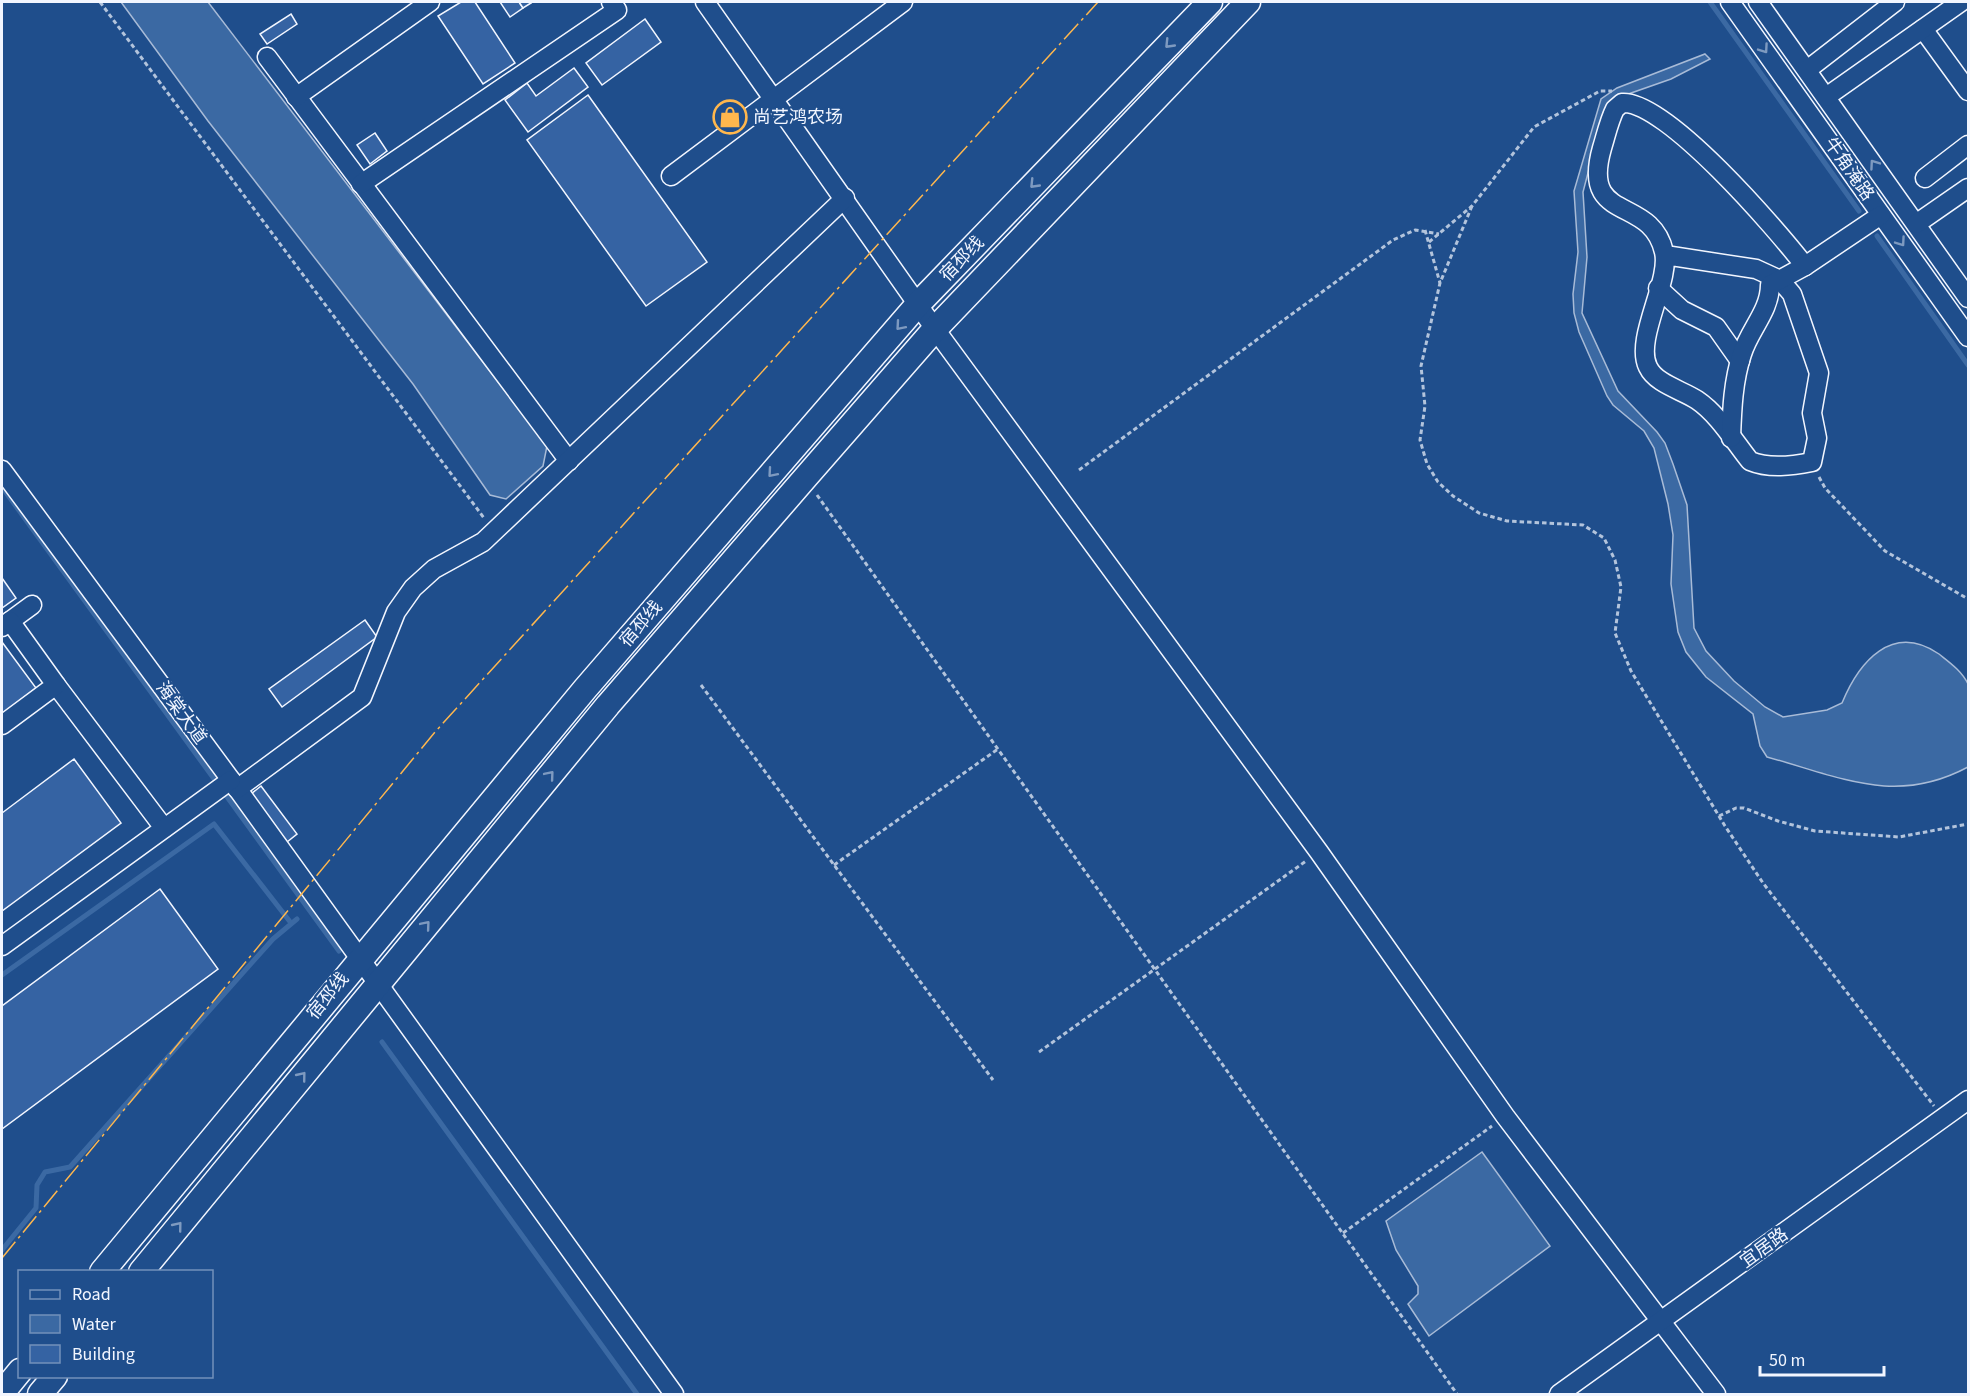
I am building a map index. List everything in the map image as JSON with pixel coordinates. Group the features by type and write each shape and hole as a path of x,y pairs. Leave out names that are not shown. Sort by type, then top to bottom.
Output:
{"main road":[{"name":"宿邳线","path":"104,1270 358,959 585,689 919,303 1210,2"},
{"name":"宿邳线","path":"143,1270 608,705 805,478 935,329 1248,2"},
{"path":"2,1393 18,1373"},
{"path":"40,1395 54,1378"}],"street":[{"path":"296,97 430,2"},
{"path":"361,184 617,10 611,2"},
{"path":"705,2 919,303 935,329 1318,852 1505,1116 1716,1395"},
{"path":"671,176 903,2"},
{"name":"牛角淹路","path":"1730,2 1968,337"},
{"name":"牛角淹路","path":"1758,2 1968,296"},
{"path":"1807,70 1895,2"},
{"path":"1826,97 1961,2"},
{"path":"1923,28 1968,91"},
{"path":"267,57 568,461"},
{"path":"1665,255 1756,269 1780,280 1792,294 1819,373 1812,413 1817,438 1812,462 1793,466 1760,465 1750,461 1698,400 1660,379 1648,368 1645,350 1665,255 1656,231 1639,216 1608,199 1597,182 1597,166 1615,109 1622,103 1631,102 1642,106 1705,157 1740,188 1805,266"},
{"path":"1925,178 1968,146"},
{"path":"1916,224 1968,188"},
{"path":"2,946 164,828 362,697 373,677 396,612 413,588 434,568 483,542 845,198"},
{"path":"1731,438 1732,405 1740,361 1770,297 1770,285 1805,266 1881,215"},
{"path":"1658,288 1682,310 1716,327 1740,361"},
{"name":"海棠大道","path":"2,470 227,786 377,984 674,1395"},
{"path":"32,605 6,624 56,685 164,828"},
{"path":"2,725 56,685"},
{"name":"宜居路","path":"1559,1395 1968,1100"}],"path":[{"path":"100,2 494,532"},
{"path":"1428,242 1472,206 1519,143 1541,121 1608,89 1618,93 1622,103"},
{"path":"1472,206 1440,283 1421,366 1425,406 1420,440 1427,464 1438,482 1453,496 1479,513 1507,521 1583,525 1604,538 1615,560 1621,587 1616,633 1631,671 1719,816 1763,883 1942,1119"},
{"path":"1079,470 1393,240 1409,232 1425,230 1439,234"},
{"path":"1425,230 1440,283"},
{"path":"1812,462 1824,488 1885,551 1968,599"},
{"path":"805,478 1457,1395"},
{"path":"701,685 993,1080"},
{"path":"834,866 998,749"},
{"path":"1719,816 1736,808 1744,808 1778,821 1815,831 1899,837 1968,824"},
{"path":"1039,1052 1318,852"},
{"path":"1343,1233 1505,1116"}],"water":[{"path":"121,2 208,2 547,446 543,466 506,499 490,495 413,384 208,121"},
{"path":"1705,54 1710,59 1671,79 1617,98 1602,119 1583,192 1587,257 1582,313 1618,391 1657,432 1665,443 1673,464 1687,505 1694,628 1706,651 1734,681 1765,707 1783,717 1827,710 1842,703 1849,688 1868,661 1879,651 1892,645 1906,642 1922,645 1939,654 1965,679 1968,684 1969,699 1968,767 1941,779 1916,785 1868,784 1767,757 1760,746 1753,714 1706,677 1686,652 1678,632 1671,584 1673,535 1654,448 1644,431 1613,405 1607,396 1579,332 1574,313 1573,294 1578,252 1574,191 1601,99 1617,88"},
{"path":"1482,1152 1550,1246 1429,1336 1408,1304 1418,1294 1418,1286 1396,1250 1386,1221"}],"building":[{"path":"461,2 475,2 515,63 483,84 438,16"},
{"path":"500,2 519,2 523,8 510,17"},
{"path":"519,2 530,2 531,3 523,8"},
{"path":"291,14 297,24 267,44 260,34"},
{"path":"645,19 661,42 602,85 586,63"},
{"path":"574,68 588,87 528,132 505,100 527,83 536,96"},
{"path":"588,95 707,262 646,306 527,140"},
{"path":"375,133 387,151 370,164 357,145"},
{"path":"2,578 16,598 2,608"},
{"path":"365,620 377,637 282,707 269,689"},
{"path":"2,642 36,688 2,714"},
{"path":"74,759 121,823 2,911 2,813"},
{"path":"261,786 297,834 287,842 251,794"},
{"path":"160,889 218,969 2,1129 2,1006"}],"waterway":[{"path":"1710,2 1859,211"},
{"path":"1877,236 1968,365"},
{"path":"2,487 339,951"},
{"path":"2,975 214,824 291,923"},
{"path":"2,1250 36,1208 37,1185 45,1172 70,1167 273,939 297,919"},
{"path":"382,1042 637,1394"}],"power":[{"path":"2,1258 435,732 1098,2"}],"place":[{"name":"尚艺鸿农场","path":"730,117"}]}
